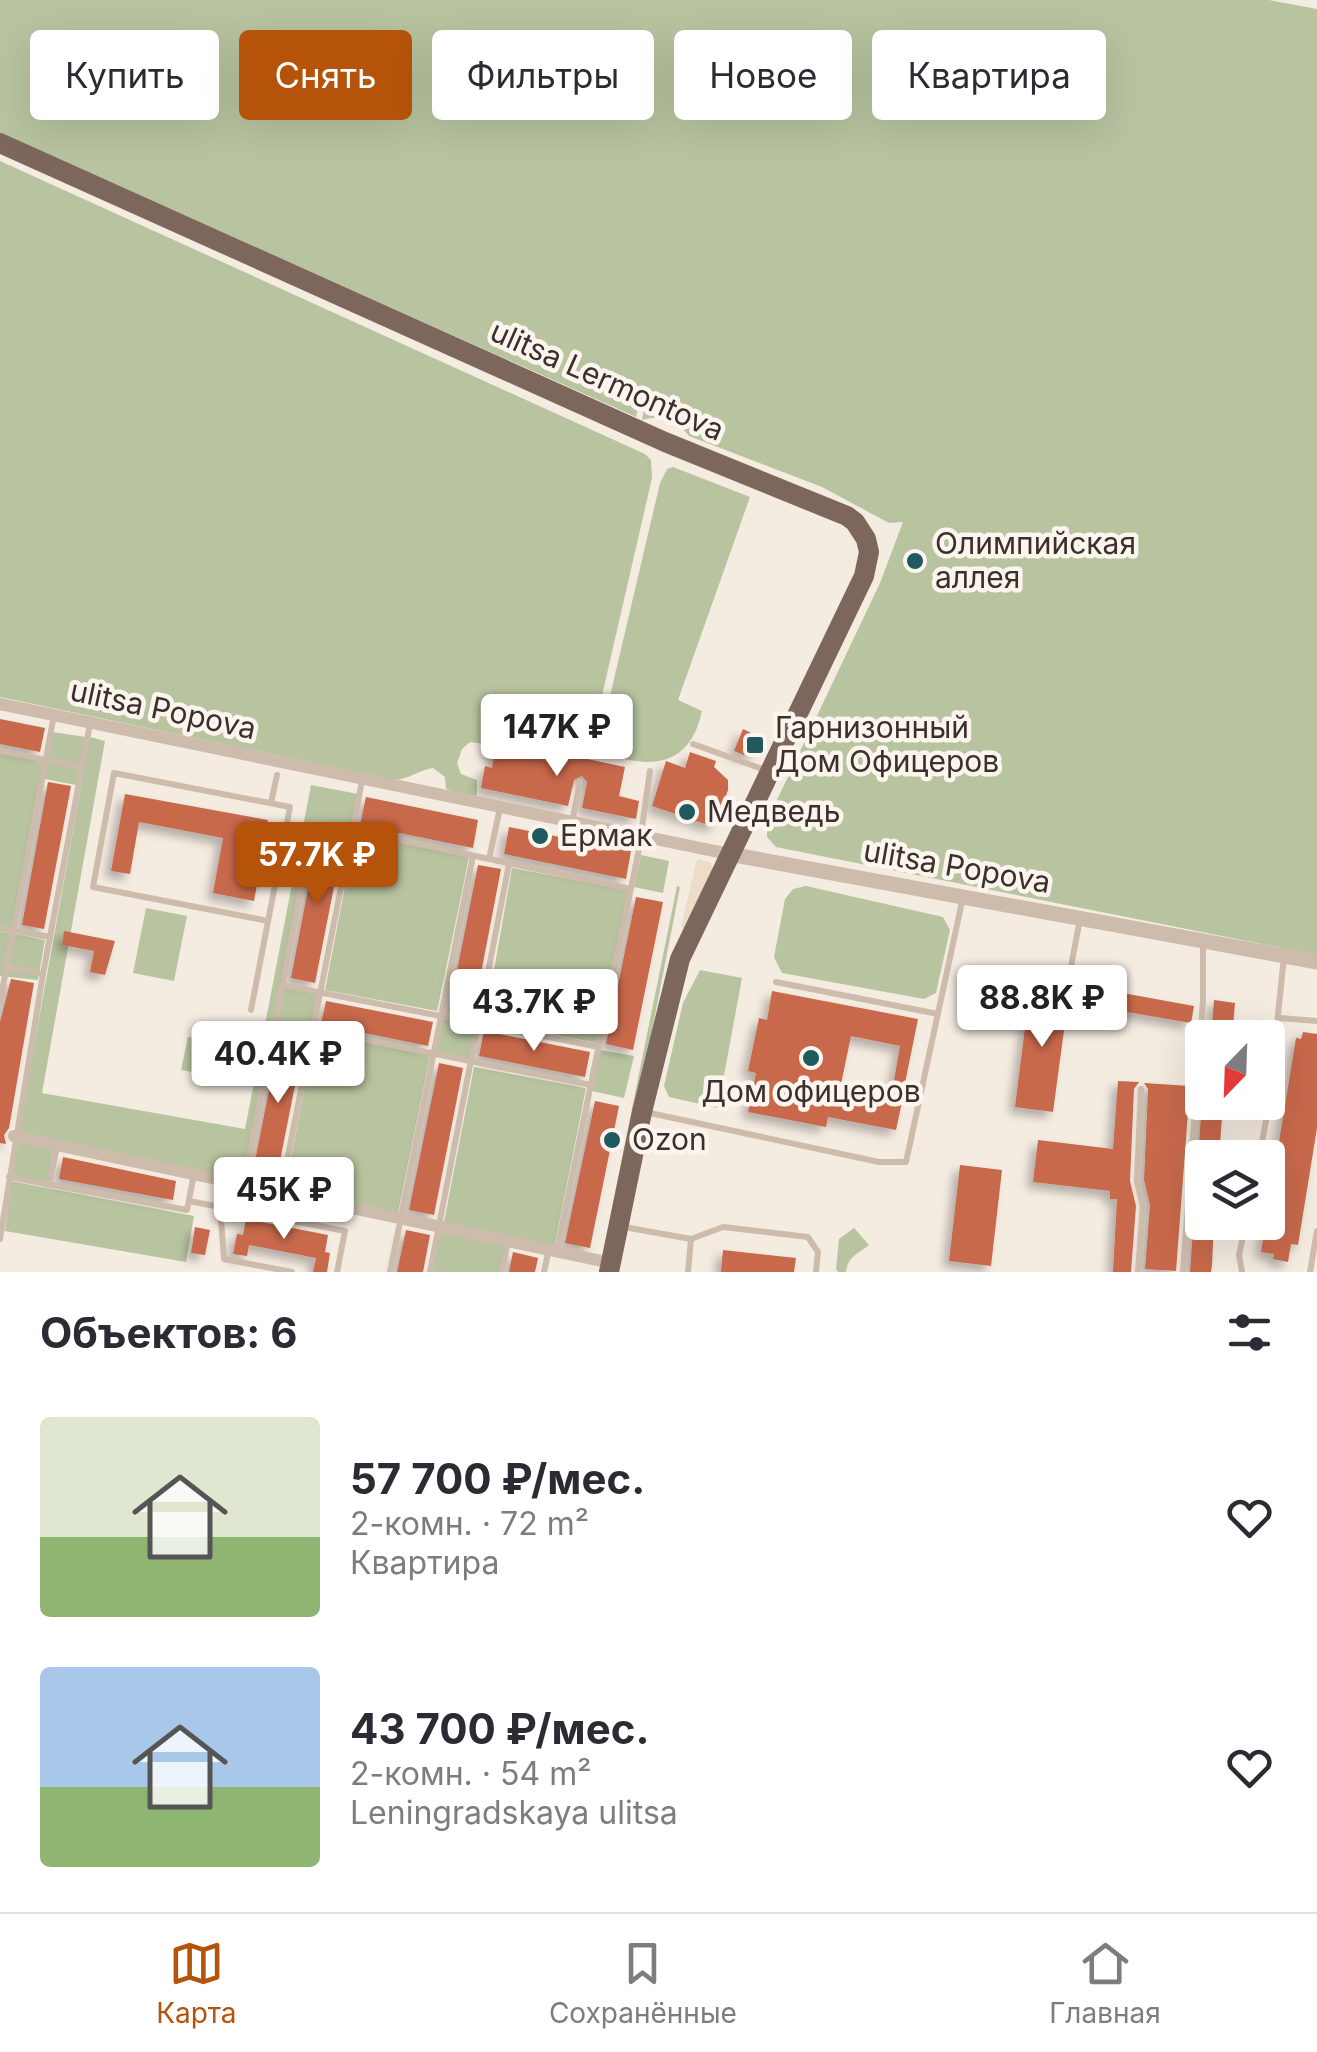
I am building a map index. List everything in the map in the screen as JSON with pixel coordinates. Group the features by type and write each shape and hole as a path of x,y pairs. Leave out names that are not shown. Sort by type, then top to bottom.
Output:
{"main road":[{"name":"ulitsa Lermontova","path":"0,143 665,442 816,501 855,522 866,539 868,564 680,960 642,1112 610,1267"}],"street":[{"name":"ulitsa Popova","path":"0,704 641,838 1317,962"},
{"path":"14,1136 401,1216 553,1250 610,1267"}],"lane":[{"path":"0,1002 54,715"},
{"path":"0,1239 2,1203 90,722"},
{"path":"693,744 769,771"},
{"path":"0,751 82,767"},
{"path":"544,1272 553,1250 591,1085 641,838 650,771"},
{"path":"251,1010 290,807 114,773 93,887 268,920"},
{"path":"271,804 277,775"},
{"path":"281,1191 362,780"},
{"path":"572,823 580,782"},
{"path":"489,860 500,808"},
{"path":"244,1182 314,822 630,890"},
{"path":"390,1272 472,856"},
{"path":"430,1272 509,864"},
{"path":"642,1112 880,1162 906,1162 964,896"},
{"path":"1070,972 1080,918"},
{"path":"0,928 50,937"},
{"path":"1183,1272 1204,1002 1204,940"},
{"path":"1261,1140 1280,1018 1277,1008 1284,956"},
{"path":"6,967 42,974"},
{"path":"776,982 938,1014"},
{"path":"282,984 598,1047"},
{"path":"1280,1018 1317,1021"},
{"path":"275,1022 591,1085"},
{"path":"870,1088 920,1099"},
{"path":"1138,1272 1143,1205 1137,1181 1142,1089"},
{"path":"0,1131 14,1136"},
{"path":"50,1184 57,1146"},
{"path":"9,1177 187,1210 194,1173"},
{"path":"189,1201 345,1231 337,1272"},
{"path":"220,1207 224,1258 292,1272"},
{"path":"618,1226 691,1239 723,1228 808,1238 818,1252 816,1272"},
{"path":"1310,1272 1317,1232"},
{"path":"688,1272 691,1239"},
{"path":"502,1272 508,1240"},
{"path":"1242,1272 1243,1240"}],"green space":[{"path":"0,0 1269,0 1317,9 1317,955 776,847 767,837 767,821 880,583 903,522 889,523 822,487 689,436 668,420 642,420 645,403 640,401 636,417 0,133"},
{"path":"0,161 651,460 652,478 592,739 586,751 494,732 484,744 470,742 462,749 457,763 461,774 477,780 477,795 473,798 446,789 445,777 433,768 396,780 0,697"},
{"path":"673,467 750,497 678,700 702,711 696,729 679,753 653,762 638,761 604,753 599,743 660,483 667,469"},
{"path":"52,732 86,737 76,785 45,779 15,929 0,926 0,753 47,761"},
{"path":"90,737 105,741 42,1093 245,1129 311,785 358,794 352,826 313,819 242,1180 18,1135"},
{"path":"355,834 469,857 437,1011 325,990"},
{"path":"641,855 669,861 663,893 634,887"},
{"path":"512,868 628,890 596,1043 485,1021"},
{"path":"677,886 680,887 605,1272 599,1272"},
{"path":"806,886 943,917 950,930 936,993 924,999 782,973 774,957 785,899 793,889"},
{"path":"146,908 187,916 174,981 133,973"},
{"path":"0,931 45,940 38,980 0,976"},
{"path":"700,970 742,978 718,1108 669,1097 664,1086 683,1003"},
{"path":"284,987 318,995 311,1028 277,1021"},
{"path":"442,1018 477,1025 469,1060 435,1053"},
{"path":"315,1033 430,1055 398,1213 285,1189"},
{"path":"188,1037 246,1049 240,1081 181,1070"},
{"path":"600,1050 634,1056 624,1098 592,1091"},
{"path":"474,1067 586,1088 554,1248 444,1222"},
{"path":"17,1139 54,1147 47,1182 11,1175"},
{"path":"11,1181 194,1216 186,1262 5,1231"},
{"path":"441,1227 506,1243 499,1272 432,1272"},
{"path":"854,1228 869,1245 851,1259 846,1272 838,1272 839,1239"}],"shaded area":[{"path":"699,859 711,863 713,868 684,928 681,927"}],"building":[{"path":"0,719 45,728 40,752 0,744"},
{"path":"743,729 762,738 756,752 744,755 734,751"},
{"path":"497,740 625,767 619,796 639,801 636,819 582,808 587,782 582,776 574,780 568,806 481,788 485,766 492,768"},
{"path":"690,752 716,761 714,767 728,780 717,821 711,826 652,806 666,761 685,768"},
{"path":"48,782 71,786 44,929 22,925"},
{"path":"125,794 268,820 263,851 271,852 270,861 268,870 260,868 254,901 213,893 223,838 139,822 130,874 111,871"},
{"path":"366,797 478,820 473,848 360,825"},
{"path":"509,827 631,851 626,879 504,854"},
{"path":"319,831 344,836 315,983 291,978"},
{"path":"478,865 501,869 473,1015 449,1011"},
{"path":"636,897 663,902 633,1050 606,1044"},
{"path":"64,931 115,941 105,975 90,972 94,951 62,945"},
{"path":"11,979 34,983 9,1128 4,1135 6,1144 0,1143 0,1022"},
{"path":"1030,988 1069,993 1053,1112 1015,1107"},
{"path":"1095,988 1194,1006 1192,1020 1185,1022 1092,1006"},
{"path":"772,991 918,1019 904,1088 893,1086 900,1046 851,1036 840,1089 902,1102 896,1130 828,1117 826,1127 748,1112 756,1073 748,1071 759,1018 767,1020"},
{"path":"1214,1000 1235,1003 1234,1020 1212,1020"},
{"path":"326,1001 433,1022 428,1046 321,1024"},
{"path":"281,1030 305,1035 276,1181 252,1176"},
{"path":"484,1031 590,1052 585,1077 479,1056"},
{"path":"1303,1032 1317,1034 1317,1128 1298,1245 1291,1244 1288,1262 1261,1252 1263,1240 1285,1240 1285,1140 1279,1140 1296,1038 1301,1039"},
{"path":"439,1063 463,1068 434,1215 409,1210"},
{"path":"1118,1081 1139,1082 1134,1089 1130,1181 1136,1206 1131,1272 1113,1272 1117,1199 1110,1199 1110,1191 1033,1182 1038,1140 1113,1149"},
{"path":"1144,1083 1185,1086 1187,1120 1176,1271 1145,1269 1150,1205 1144,1180 1148,1089"},
{"path":"595,1101 619,1106 590,1248 565,1243"},
{"path":"1201,1120 1222,1120 1220,1140 1199,1140"},
{"path":"63,1157 176,1181 173,1200 59,1179"},
{"path":"960,1165 1002,1170 991,1266 949,1261"},
{"path":"246,1219 328,1235 327,1272 313,1272 316,1258 265,1248 249,1245 247,1256 233,1254 237,1234 243,1235"},
{"path":"195,1227 210,1230 205,1255 191,1253"},
{"path":"406,1230 430,1235 423,1272 397,1272"},
{"path":"1192,1240 1213,1240 1211,1272 1190,1272"},
{"path":"723,1250 796,1258 794,1272 721,1272"},
{"path":"513,1252 538,1258 535,1272 509,1272"}],"place":[{"name":"Олимпийская аллея","path":"915,561"},
{"name":"Гарнизонный Дом Офицеров","path":"755,745"},
{"name":"Медведь","path":"687,812"},
{"name":"Ермак","path":"540,836"},
{"name":"Дом офицеров","path":"811,1058"},
{"name":"Ozon","path":"612,1140"}]}
